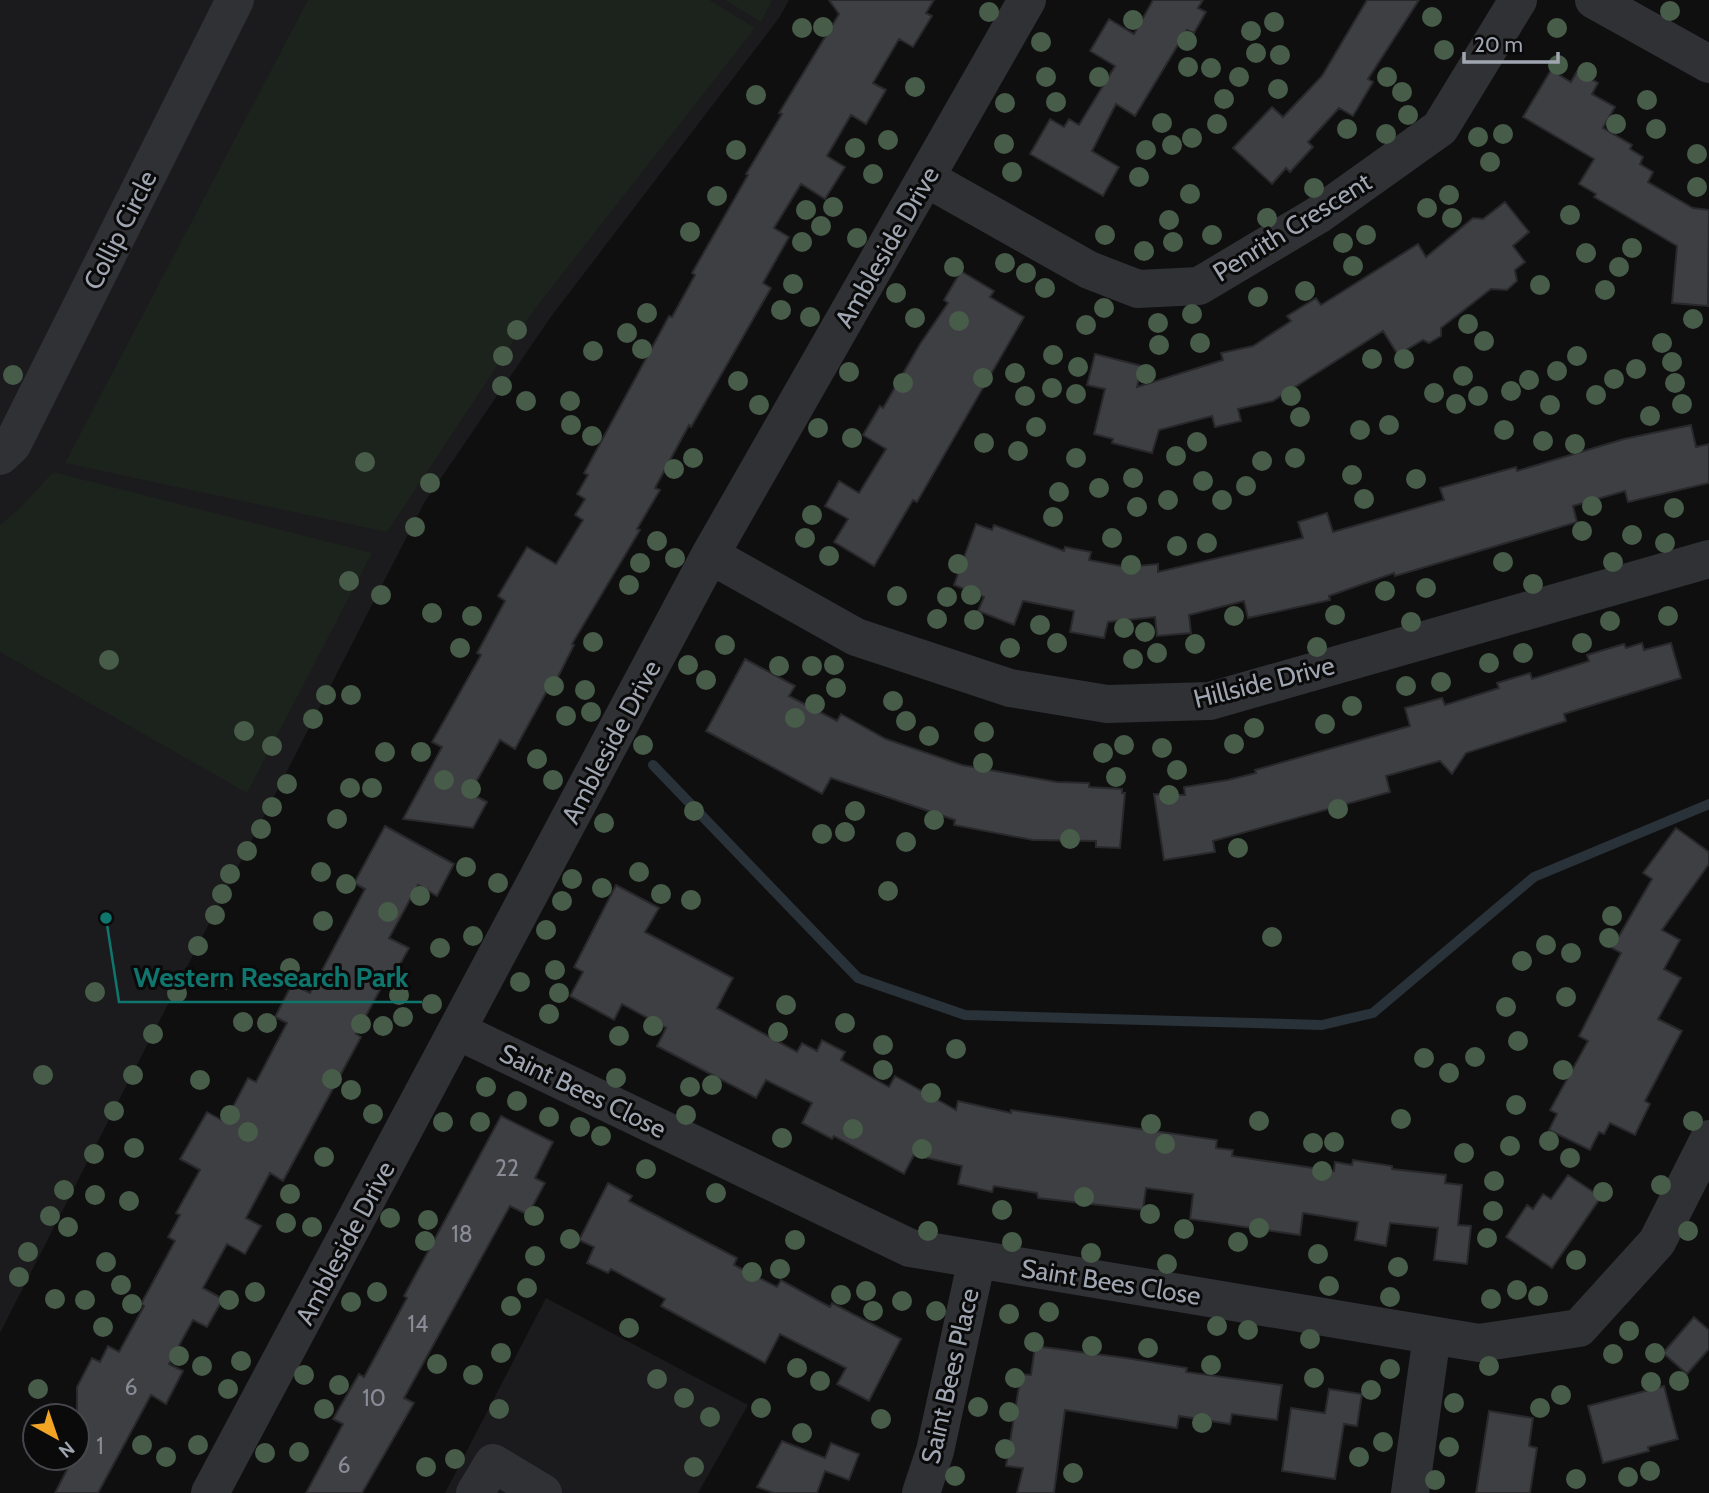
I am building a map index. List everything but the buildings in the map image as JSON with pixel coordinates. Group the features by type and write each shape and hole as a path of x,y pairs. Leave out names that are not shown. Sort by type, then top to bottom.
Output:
{"street":[{"name":"Collip Circle","path":"0,456 12,445 235,0"},
{"name":"Ambleside Drive","path":"210,1493 710,555 1027,0"},
{"name":"Penrith Crescent","path":"926,178 1090,270 1138,289 1199,286 1318,215 1440,128 1518,0"},
{"path":"1594,0 1709,64"},
{"name":"Hillside Drive","path":"710,555 856,637 1010,688 1107,704 1210,701 1709,559"},
{"name":"Saint Bees Close","path":"458,1031 910,1248 1479,1343 1579,1328 1657,1242 1709,1139"},
{"name":"Saint Bees Place","path":"921,1493 935,1451 977,1259"},
{"path":"1410,1493 1432,1335"},
{"path":"475,1493 493,1463 543,1493"}],"shaded area":[{"path":"0,0 789,0 779,18 550,318 424,503 0,1333"},
{"path":"308,0 709,0 755,28 534,310 387,532 65,463"},
{"path":"725,0 772,0 761,22"},
{"path":"53,472 372,553 247,793 0,652 0,525 20,508"},
{"path":"546,1298 748,1405 698,1493 445,1493"}],"waterway":[{"path":"653,765 858,978 965,1015 1322,1025 1373,1013 1534,877 1709,804"}],"place":[{"name":"Western Research Park","path":"106,918"}]}
